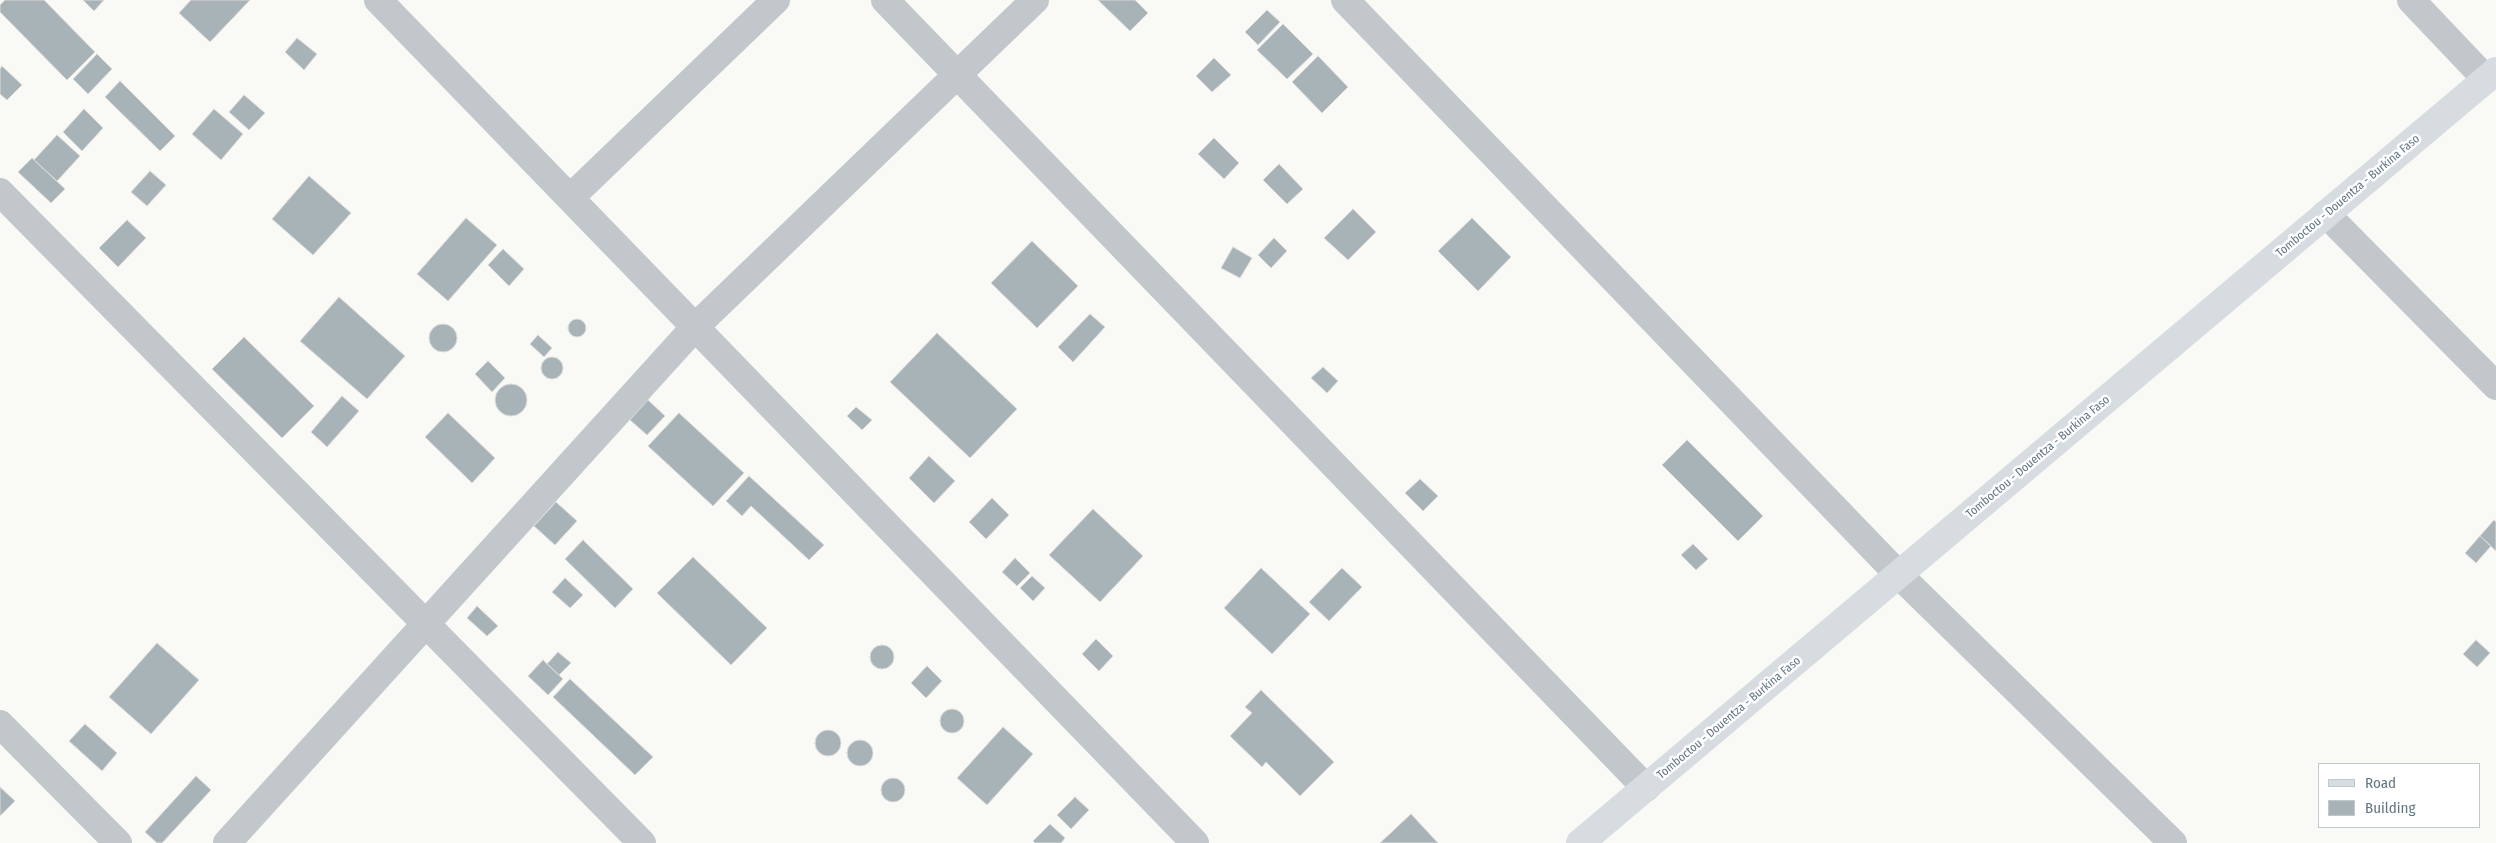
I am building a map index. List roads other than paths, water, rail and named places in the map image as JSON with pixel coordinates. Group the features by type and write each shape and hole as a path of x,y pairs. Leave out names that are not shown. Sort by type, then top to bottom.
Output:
{"main road":[{"name":"Tomboctou - Douentza - Burkina Faso","path":"1580,843 2491,75"}],"street":[{"path":"378,0 1195,843"},
{"path":"570,198 776,0"},
{"path":"886,0 1646,788"},
{"path":"226,843 694,327 1035,0"},
{"path":"1345,0 1898,574 2173,843"},
{"path":"2411,0 2491,75"},
{"path":"0,192 642,843"},
{"path":"2326,214 2496,386"},
{"path":"0,724 118,843"}]}
